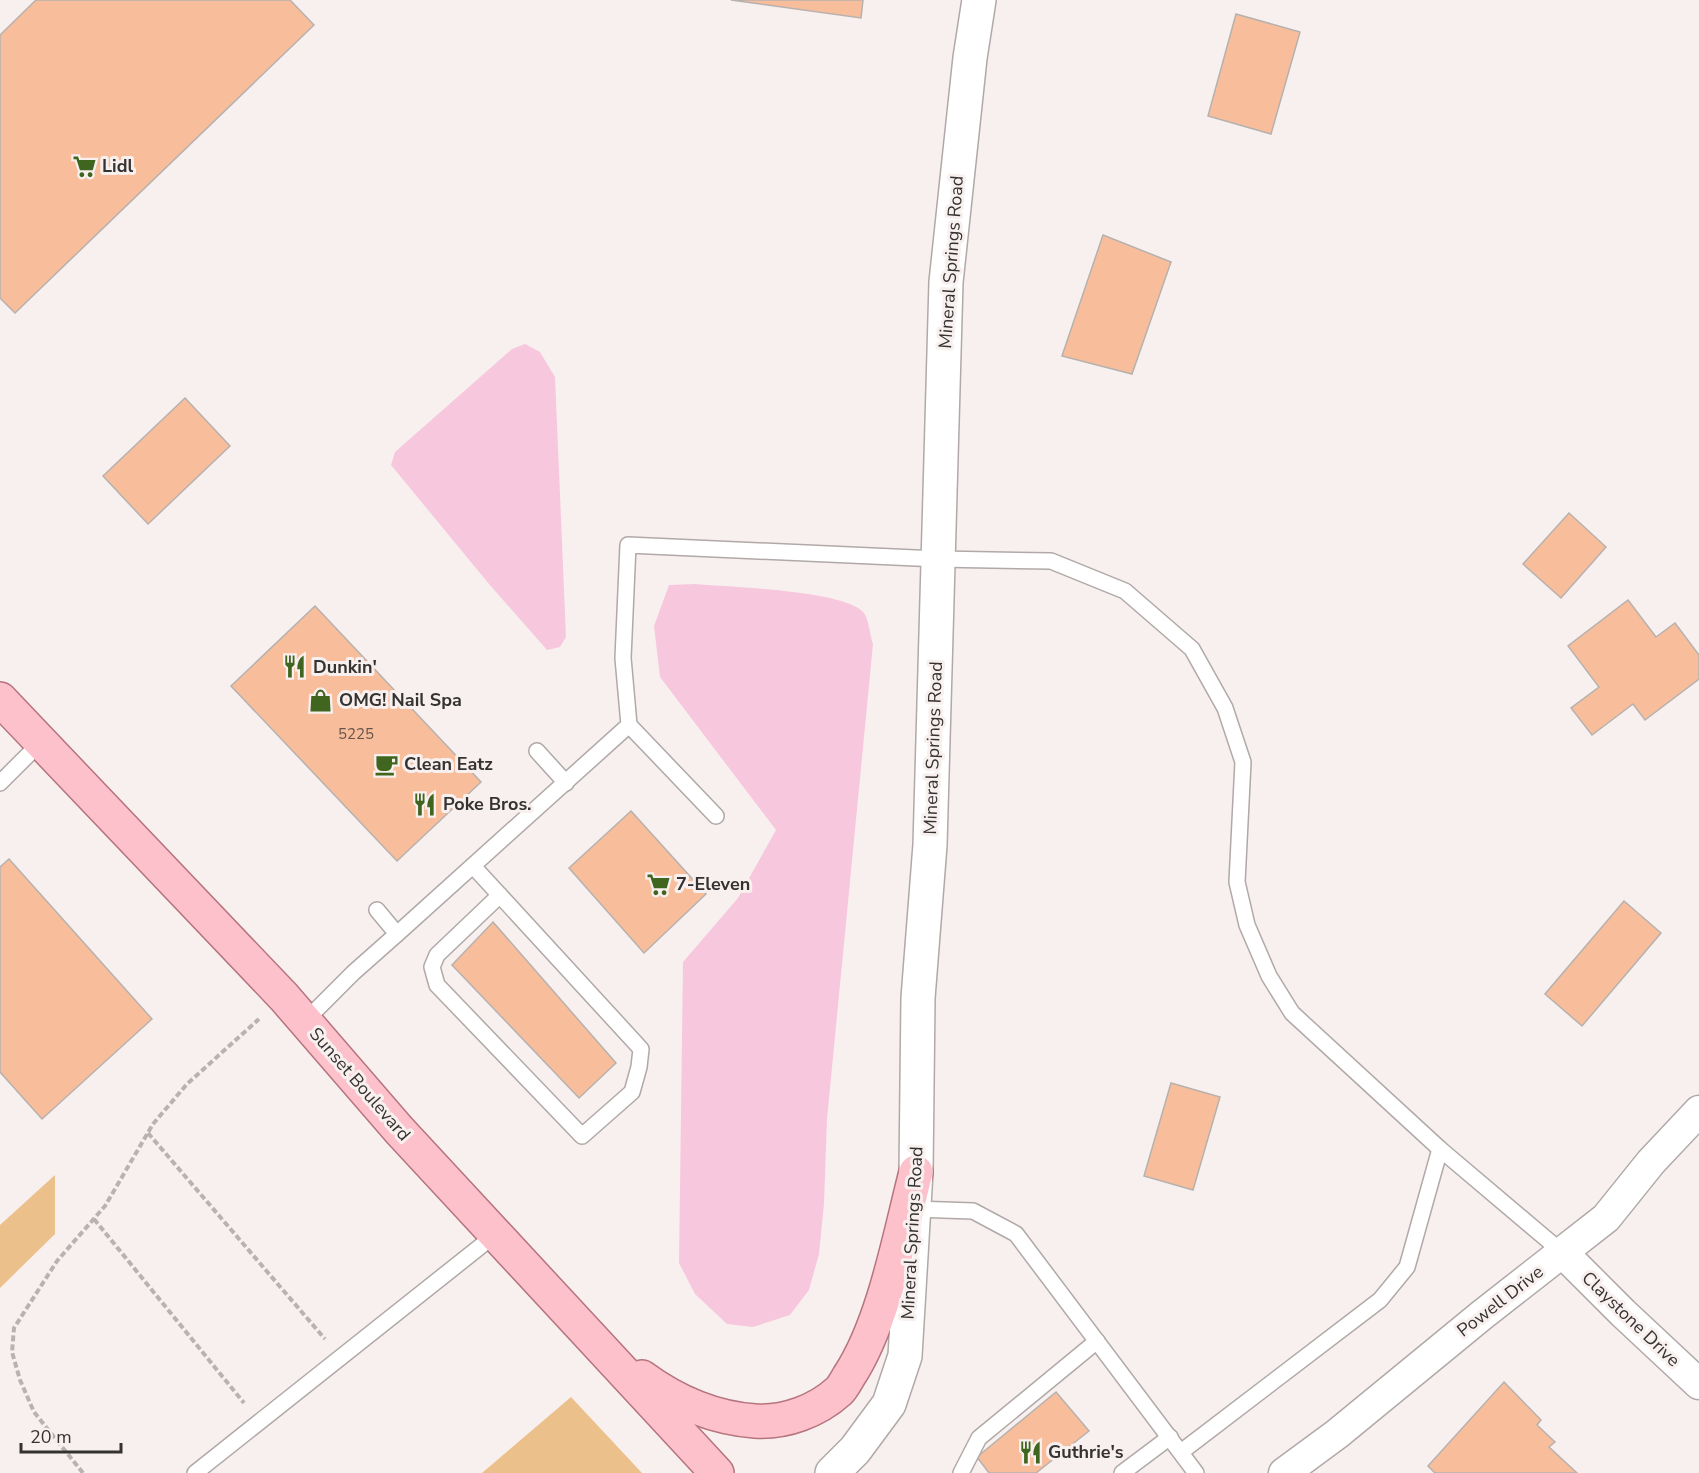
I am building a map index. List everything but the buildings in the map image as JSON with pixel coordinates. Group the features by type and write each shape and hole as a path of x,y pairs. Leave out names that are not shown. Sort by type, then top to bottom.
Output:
{"main road":[{"name":"Sunset Boulevard","path":"0,699 295,1009 399,1130 717,1473"},
{"path":"598,1346 656,1387 693,1407 730,1419 767,1421 790,1417 814,1408 840,1390 861,1357 884,1293 916,1172"}],"street":[{"name":"Mineral Springs Road","path":"832,1473 855,1450 889,1404 905,1356 916,1172 918,998 930,845 946,282 970,58 979,0"},
{"name":"Powell Drive","path":"1284,1473 1337,1434 1482,1315 1606,1218 1651,1162 1699,1111"},
{"name":"Claystone Drive","path":"1563,1253 1699,1384"}],"lane":[{"path":"716,816 629,725 623,658 628,545 938,559 1051,561 1125,591 1192,649 1225,708 1243,762 1237,842 1237,882 1246,925 1269,976 1292,1013 1440,1149 1563,1253"},
{"path":"295,1009 353,973 629,725"},
{"path":"0,783 41,742"},
{"path":"537,752 566,783"},
{"path":"473,866 500,895 641,1049 632,1092 582,1136 437,985 432,967 437,955 500,895"},
{"path":"377,910 397,934"},
{"path":"1181,1452 1380,1300 1407,1267 1440,1149"},
{"path":"914,1209 973,1211 1016,1234 1196,1473"},
{"path":"195,1473 496,1234"},
{"path":"961,1473 980,1438 1097,1341"},
{"path":"1122,1473 1170,1437"}],"path":[{"path":"82,1473 34,1412 20,1380 12,1352 14,1328 57,1261 105,1206 153,1124 187,1084 295,1009"},
{"path":"148,1133 341,1358"},
{"path":"94,1219 259,1422"}],"shaded area":[{"path":"525,344 540,352 555,377 566,637 560,647 547,650 391,465 395,452 512,349"},
{"path":"695,584 785,591 834,599 853,605 866,616 873,644 827,1119 824,1204 819,1254 809,1290 790,1315 753,1327 727,1324 695,1294 679,1263 683,962 738,898 776,830 660,677 654,626 669,585"},
{"path":"55,1175 55,1234 0,1288 0,1225"},
{"path":"571,1397 642,1473 482,1473"}],"place":[{"name":"Lidl","path":"84,166"},
{"name":"Dunkin'","path":"295,667"},
{"name":"OMG! Nail Spa","path":"321,700"},
{"name":"Clean Eatz","path":"386,764"},
{"name":"Poke Bros.","path":"425,804"},
{"name":"7-Eleven","path":"658,884"},
{"name":"Guthrie's","path":"1030,1452"}]}
